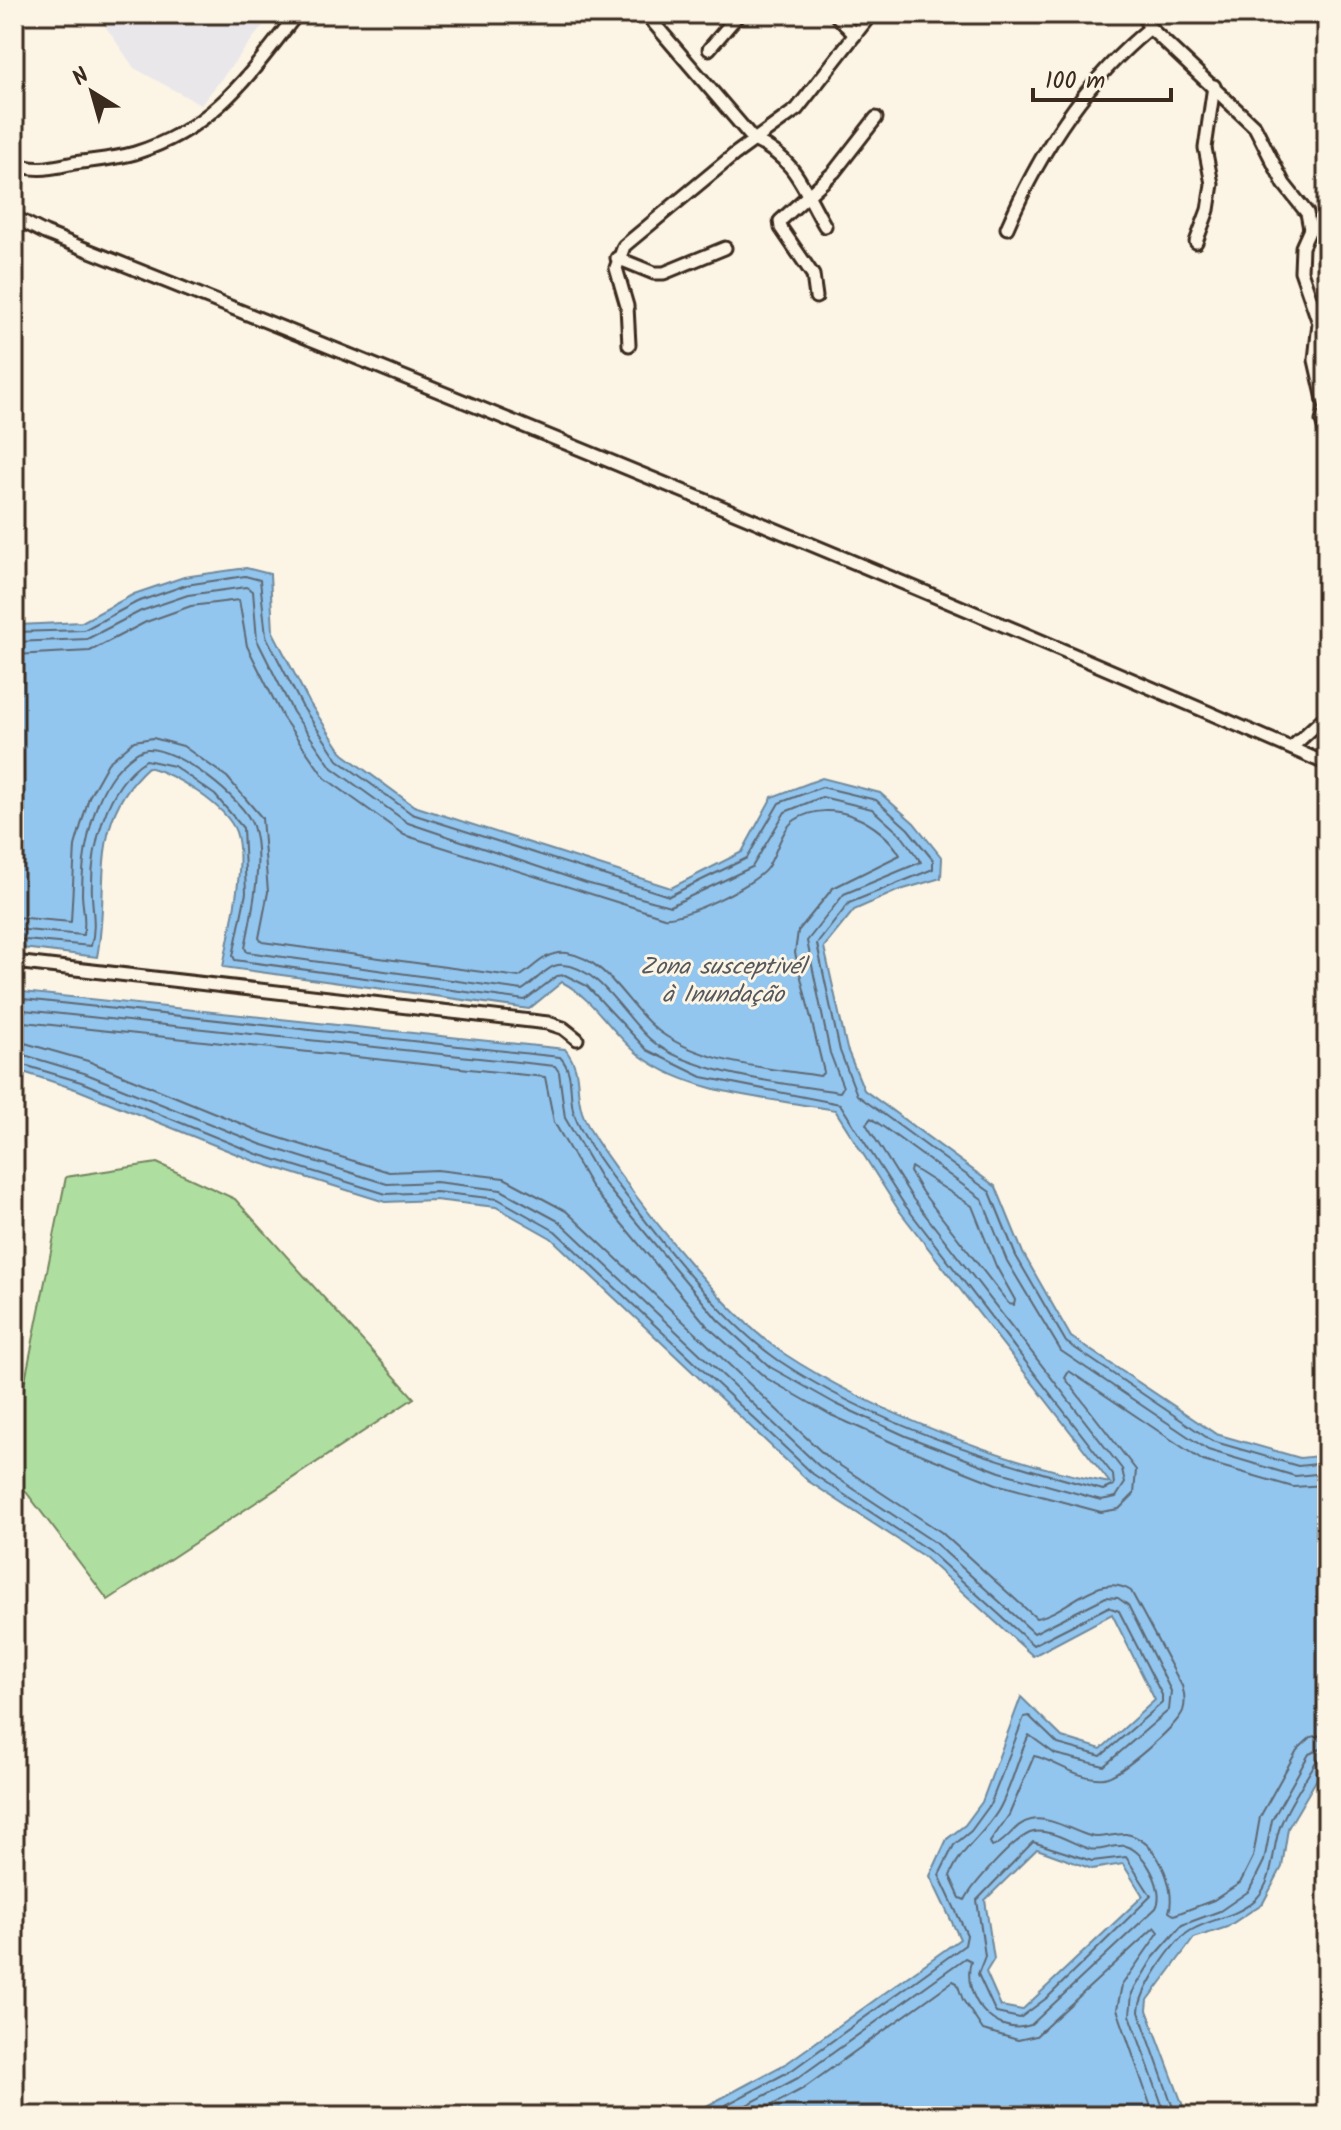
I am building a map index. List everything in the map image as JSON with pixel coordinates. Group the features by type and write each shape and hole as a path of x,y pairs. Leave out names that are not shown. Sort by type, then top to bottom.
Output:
{"street":[{"path":"14,161 20,166 48,169 136,152 165,139 211,114 230,98 297,14"},
{"path":"646,14 754,140 778,152 798,173 825,226"},
{"path":"835,14 855,35"},
{"path":"629,345 627,306 616,268 617,258 624,246 804,102 871,14"},
{"path":"1142,14 1150,28 1255,127 1284,184 1307,213 1310,229 1302,247 1301,271 1319,323 1315,360 1326,408 1322,421 1327,437"},
{"path":"709,49 737,15"},
{"path":"1007,228 1031,171 1050,141 1130,44 1150,28"},
{"path":"1196,242 1208,210 1212,184 1205,148 1214,86"},
{"path":"816,297 813,275 781,228 783,216 809,199 876,118"},
{"path":"14,217 45,233 452,395 967,609 1327,764"},
{"path":"1310,229 1327,225"},
{"path":"617,258 654,273 664,273 725,248"},
{"path":"1291,748 1327,715"},
{"path":"14,962 548,1023 563,1028 577,1039"}],"shaded area":[{"path":"97,14 272,14 201,105 134,68"}],"green space":[{"path":"157,1163 235,1199 414,1398 108,1600 14,1476 14,1435 66,1177"}],"water":[{"name":"Zona susceptivél à Inundação","path":"246,568 270,574 273,632 309,702 343,754 414,806 671,888 742,852 772,797 822,778 880,793 914,823 942,858 941,878 897,891 854,910 824,947 847,1049 864,1090 996,1187 1023,1253 1071,1337 1216,1434 1300,1458 1327,1455 1327,1762 1288,1828 1282,1867 1263,1903 1227,1927 1194,1938 1148,2000 1147,2010 1184,2116 688,2116 787,2063 960,1939 930,1876 947,1839 965,1825 982,1802 1021,1697 1062,1737 1101,1749 1155,1700 1112,1614 1033,1656 923,1556 808,1481 551,1238 496,1207 435,1200 385,1202 254,1161 78,1090 14,1069 14,991 565,1049 576,1072 582,1112 602,1149 694,1268 762,1337 783,1353 856,1395 941,1433 1028,1463 1110,1483 898,1209 835,1110 735,1094 663,1070 631,1048 585,998 562,982 529,1009 223,967 238,880 239,846 236,832 211,801 171,776 148,767 129,788 116,810 104,857 97,957 14,947 14,621 18,625 82,622 134,594 184,577","holes":["1037,1849 1092,1869 1123,1864 1143,1896 1022,2010 1001,2006 986,1972 994,1959 985,1900"]},
{"path":"569,2107 628,2116 548,2116"}]}
